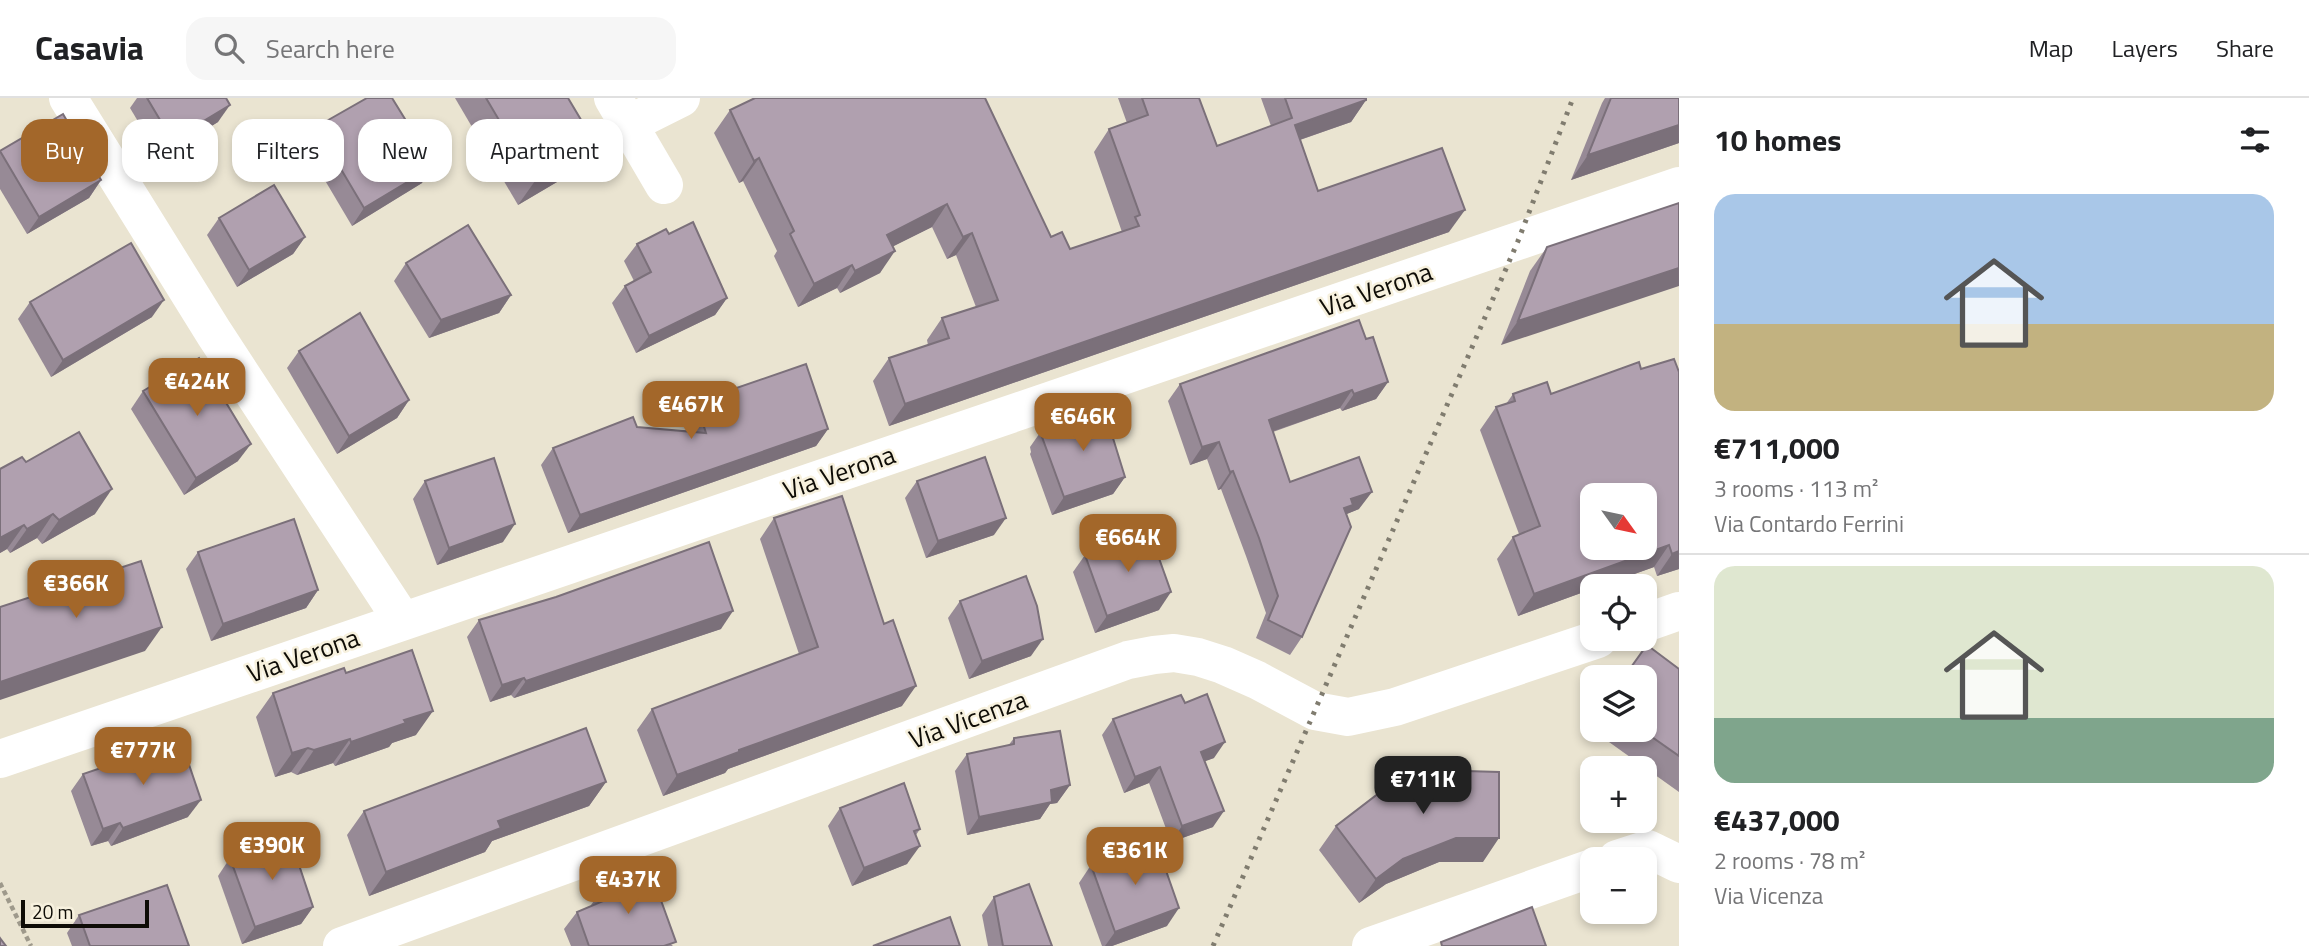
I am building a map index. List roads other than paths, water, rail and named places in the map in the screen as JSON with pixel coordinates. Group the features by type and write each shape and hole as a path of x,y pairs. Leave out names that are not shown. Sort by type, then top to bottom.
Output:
{"street":[{"path":"68,98 214,333 402,621"},
{"path":"664,186 621,111 681,98"},
{"name":"Via Verona","path":"0,759 1679,186"},
{"path":"1657,619 1679,611"},
{"name":"Via Vicenza","path":"342,946 1128,660 1174,653 1198,657 1257,680 1315,711 1348,717 1395,707 1580,645"},
{"path":"1657,853 1679,864"},
{"path":"1371,946 1580,872"}],"railway":[{"path":"1213,946 1518,241 1573,98"}]}
